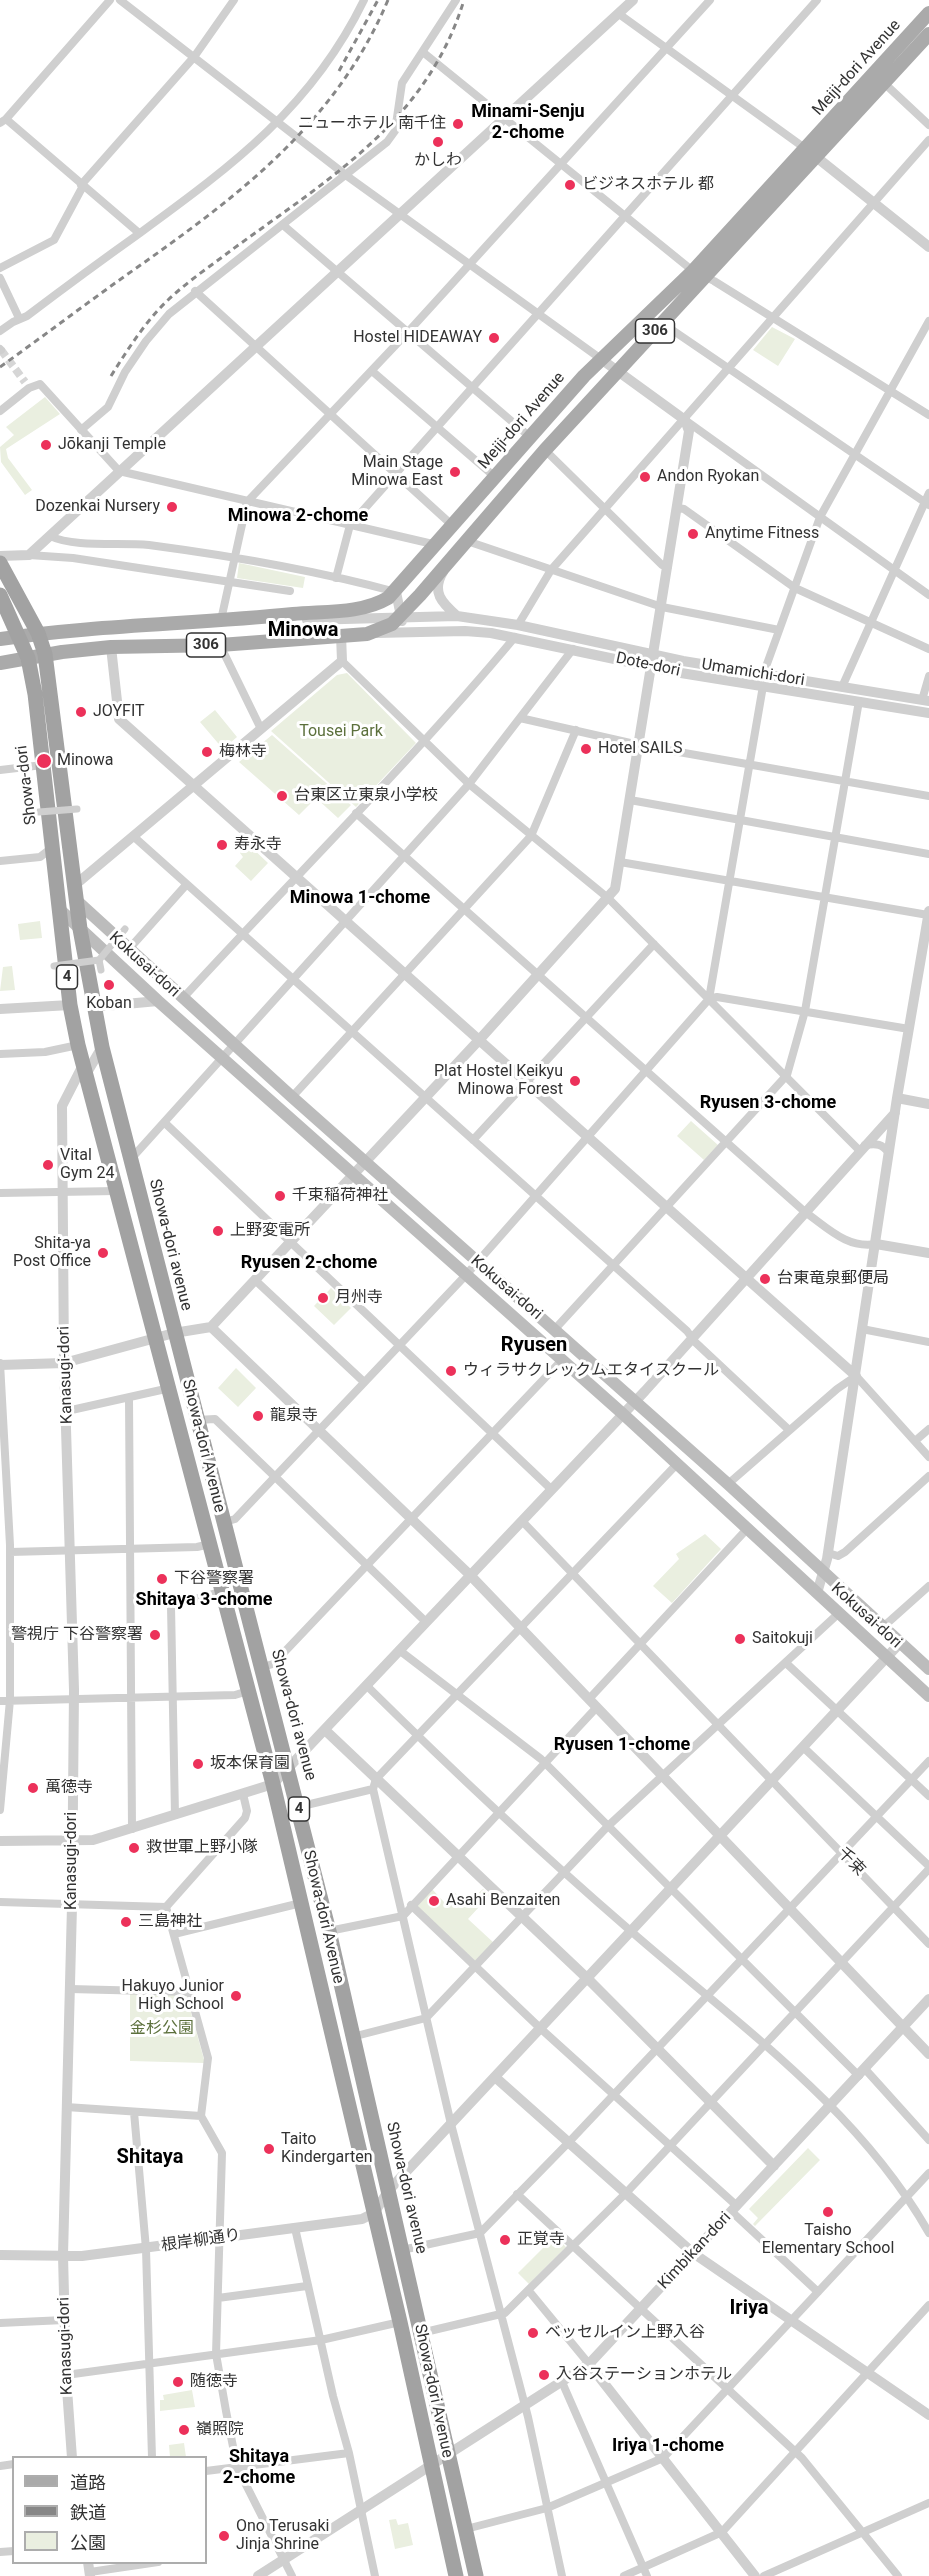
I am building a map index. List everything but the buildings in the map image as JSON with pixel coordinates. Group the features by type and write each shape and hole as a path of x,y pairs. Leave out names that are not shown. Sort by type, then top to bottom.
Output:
{"highway":[{"name":"4","path":"0,563 38,633 45,654 76,893"},
{"name":"4","path":"0,595 28,658"},
{"name":"Showa-dori","path":"28,658 35,694 59,909"},
{"name":"Showa-dori avenue","path":"76,893 93,1007 102,1047 174,1334 289,1767 329,1931 477,2576"},
{"name":"4","path":"59,909 70,1005 78,1045 116,1191"},
{"name":"Showa-dori Avenue","path":"116,1191 273,1784 400,2322 456,2576"}],"main road":[{"name":"Meiji-dori Avenue","path":"45,654 111,647 220,645 366,634 384,629 400,617 545,450 707,277 929,13"},
{"name":"Meiji-dori Avenue","path":"38,633 280,615 364,607 380,603 396,592 601,359 693,272 884,83 929,34"},
{"name":"306","path":"0,639 38,633"},
{"name":"306","path":"0,663 45,654"},
{"name":"Kokusai-dori","path":"76,893 129,950 292,1098 366,1161 728,1484 929,1669"},
{"name":"Kokusai-dori","path":"59,909 623,1414 929,1696"}],"street":[{"path":"110,0 3,121 139,233"},
{"path":"120,0 347,176 929,596"},
{"path":"0,268 54,240 82,186 194,57 234,0"},
{"path":"0,331 19,318 27,316 230,167 279,123 332,55 364,0"},
{"path":"81,430 108,407 125,372 146,341 169,314 195,291 347,176 387,142 396,131 402,83 424,53 456,0"},
{"path":"29,555 633,0"},
{"path":"221,620 247,502 408,332 710,0"},
{"path":"336,578 350,525 817,0"},
{"path":"619,14 812,153 929,247"},
{"path":"424,53 693,272 707,277 929,415"},
{"path":"884,83 929,125"},
{"path":"518,626 551,570 929,140"},
{"path":"283,225 530,437"},
{"path":"0,278 19,318"},
{"path":"195,291 332,413 453,526"},
{"path":"225,1522 235,1519 466,1275 709,999 763,680 779,630 820,517 929,321"},
{"path":"662,323 927,504"},
{"path":"372,371 495,477"},
{"path":"0,411 27,385 42,385 119,471 437,545"},
{"path":"0,1810 10,1701 10,1552 0,1364 64,1363 174,1334 211,1327 480,1039 615,889 678,508 689,431 685,420"},
{"path":"545,450 662,566 668,567"},
{"path":"842,687 927,504 929,493"},
{"path":"678,508 684,509 795,588 929,649"},
{"path":"50,536 64,541 126,542 234,556 336,578 396,592 400,617"},
{"path":"467,541 662,608 779,630"},
{"path":"0,556 73,558 290,591"},
{"path":"449,562 438,579 437,590 440,601 457,616"},
{"name":"Umamichi-dori","path":"280,615 306,620 457,616 654,654 763,680 842,687 926,701"},
{"name":"Umamichi-dori","path":"400,617 411,628 465,631"},
{"name":"Dote-dori","path":"366,634 465,631 515,637 652,666 763,680 859,701 929,713"},
{"path":"341,635 342,661 469,784 608,898 863,1148"},
{"path":"183,998 295,876 425,742 515,637"},
{"path":"220,645 261,729"},
{"path":"111,647 119,719 345,922 747,1276 856,1376 929,1457"},
{"path":"130,1160 469,784 573,649"},
{"path":"76,893 133,836 342,661"},
{"path":"926,701 929,676"},
{"path":"555,1329 787,1075 804,1011 859,701"},
{"path":"520,718 639,745 929,796"},
{"path":"292,1098 531,836 576,730"},
{"path":"0,770 43,765"},
{"path":"630,801 929,854"},
{"path":"39,812 77,809"},
{"path":"356,813 806,1212 847,1242 865,1246 876,1244 929,1253"},
{"path":"133,836 692,1336 789,1430"},
{"path":"0,861 40,857 53,847"},
{"path":"620,862 929,913 925,957 897,1098 828,1553 817,1593"},
{"path":"129,950 186,885"},
{"path":"54,964 99,960 128,932"},
{"path":"473,1140 654,944"},
{"path":"99,960 101,970"},
{"path":"709,999 717,997 909,1029"},
{"path":"93,1007 158,1000"},
{"path":"0,1009 70,1005"},
{"path":"0,1054 45,1052 78,1045"},
{"name":"Kanasugi-dori","path":"72,2456 66,2374 63,2255 72,1906 74,1698 72,1551 64,1363 63,1192 68,1110 84,1070 102,1047"},
{"path":"897,1098 929,1104"},
{"path":"0,1841 93,1840 273,1784 623,1414 895,1113"},
{"path":"165,1123 551,1489"},
{"path":"863,1148 876,1144 883,1146 890,1153"},
{"path":"0,1193 116,1191"},
{"path":"255,1280 364,1382"},
{"path":"211,1327 471,1575 929,2054"},
{"path":"862,1329 929,1342"},
{"path":"262,1667 273,1664 562,1360"},
{"path":"728,1484 837,1389 856,1376"},
{"path":"67,1411 170,1388"},
{"path":"129,1398 132,1829"},
{"path":"197,1420 215,1419 426,1622"},
{"path":"915,1441 929,1429"},
{"path":"298,1807 374,1784 677,1464"},
{"path":"828,1553 838,1556 845,1552 929,1476"},
{"name":"千束","path":"522,1521 929,1944"},
{"path":"329,1931 402,1916 545,1763 641,1643 747,1529"},
{"path":"10,1552 196,1547 210,1544"},
{"path":"883,1627 929,1586"},
{"path":"175,1815 171,1606 223,1591"},
{"path":"352,2037 426,2018 608,1826 839,1613"},
{"path":"374,2213 389,2190 900,1643"},
{"path":"399,1650 545,1763 794,2012 862,2072 929,2140"},
{"path":"786,1663 929,1796"},
{"path":"366,1685 564,1873 831,2105 908,2195 929,2233"},
{"path":"0,1701 235,1695 248,1691"},
{"path":"325,1730 374,1784 457,1856 587,1978 774,2166"},
{"path":"421,2333 505,2313 626,2193 929,1868 803,1747"},
{"path":"402,2250 480,2233 929,1761"},
{"path":"374,1784 402,1916 451,2124 525,2406 562,2576"},
{"path":"0,1902 72,1906 166,1907 245,1818 248,1811 243,1794"},
{"path":"174,1934 301,1903"},
{"path":"411,1905 540,2028 671,2144 818,2292"},
{"path":"166,1907 208,2058 201,2116 222,2153 216,2354 237,2467 292,2576"},
{"path":"70,1989 189,1992"},
{"name":"Kimbikan-dori","path":"258,2576 589,2364 929,2000"},
{"path":"495,2077 693,2253 929,2415"},
{"path":"66,2107 201,2116"},
{"path":"134,2112 146,2249 152,2456"},
{"path":"466,2529 547,2508 663,2458 929,2173"},
{"path":"518,2194 795,2452 898,2576"},
{"name":"根岸柳通り","path":"0,2255 82,2256 146,2249 362,2219 374,2213"},
{"path":"295,2228 307,2286 349,2454 375,2576"},
{"path":"218,2298 307,2286"},
{"path":"529,2291 755,2576"},
{"path":"624,2576 645,2572 722,2532 929,2305"},
{"path":"0,2323 64,2320"},
{"path":"66,2374 321,2340 400,2322"},
{"path":"562,2382 645,2572"},
{"path":"207,2471 349,2454"},
{"path":"764,2576 929,2503"},
{"path":"89,2570 141,2564"}],"green space":[{"path":"772,327 795,339 778,366 753,350"},
{"path":"45,397 60,414 6,449 8,458 32,490 25,495 1,462 0,447 14,435 6,427"},
{"path":"239,563 305,577 303,588 237,578"},
{"name":"Tousei Park","path":"347,673 416,743 356,807 271,731 337,675"},
{"path":"215,710 237,737 223,749 200,722"},
{"path":"272,735 351,805 338,818 316,798 299,815 239,762"},
{"path":"249,845 268,863 251,881 235,866 243,857 240,853"},
{"path":"40,921 42,938 20,940 18,924"},
{"path":"12,966 15,990 0,991 3,967"},
{"path":"691,1121 718,1145 704,1160 677,1136"},
{"path":"331,1288 351,1308 334,1325 314,1306"},
{"path":"236,1368 256,1388 238,1407 218,1388"},
{"path":"705,1534 721,1549 672,1603 653,1586 679,1559 676,1554"},
{"path":"432,1889 444,1902 454,1892 468,1903 483,1889 490,1895 468,1919 494,1943 477,1963 416,1905"},
{"name":"金杉公園","path":"130,1994 186,1995 205,2063 130,2061"},
{"path":"808,2148 820,2160 755,2226 753,2224 758,2218 749,2209"},
{"path":"555,2236 566,2247 529,2284 518,2273"},
{"path":"192,2390 195,2407 160,2411 160,2400 164,2400 163,2395"},
{"path":"184,2443 186,2456 170,2456 169,2445"},
{"path":"396,2519 398,2525 408,2523 413,2545 395,2549 389,2520"}],"tunnel":[{"path":"1,350 25,382"}],"railway":[{"path":"339,71 378,0"},
{"path":"0,367 204,219 277,157 310,123 340,86 366,45 388,0"},
{"path":"111,376 144,327 176,293 339,171 400,113 426,80 447,43 464,0"}],"place":[{"name":"ニューホテル 南千住","path":"458,124"},
{"name":"かしわ","path":"438,142"},
{"name":"ビジネスホテル 都","path":"570,185"},
{"name":"Hostel HIDEAWAY","path":"494,338"},
{"name":"Jōkanji Temple","path":"46,445"},
{"name":"Main Stage Minowa East","path":"455,472"},
{"name":"Andon Ryokan","path":"645,477"},
{"name":"Dozenkai Nursery","path":"172,507"},
{"name":"Anytime Fitness","path":"693,534"},
{"name":"JOYFIT","path":"81,712"},
{"name":"Hotel SAILS","path":"586,749"},
{"name":"梅林寺","path":"207,752"},
{"name":"Minowa","path":"44,761"},
{"name":"台東区立東泉小学校","path":"282,796"},
{"name":"寿永寺","path":"222,845"},
{"name":"Koban","path":"109,985"},
{"name":"Plat Hostel Keikyu Minowa Forest","path":"575,1081"},
{"name":"Vital Gym 24","path":"48,1165"},
{"name":"千束稲荷神社","path":"280,1196"},
{"name":"上野変電所","path":"218,1231"},
{"name":"Shita-ya Post Office","path":"103,1253"},
{"name":"台東竜泉郵便局","path":"765,1279"},
{"name":"月州寺","path":"323,1298"},
{"name":"ウィラサクレックムエタイスクール","path":"451,1371"},
{"name":"龍泉寺","path":"258,1416"},
{"name":"下谷警察署","path":"162,1579"},
{"name":"警視庁 下谷警察署","path":"155,1635"},
{"name":"Saitokuji","path":"740,1639"},
{"name":"坂本保育園","path":"198,1764"},
{"name":"萬徳寺","path":"33,1788"},
{"name":"救世軍上野小隊","path":"134,1848"},
{"name":"Asahi Benzaiten","path":"434,1901"},
{"name":"三島神社","path":"126,1922"},
{"name":"Hakuyo Junior High School","path":"236,1996"},
{"name":"Taito Kindergarten","path":"269,2149"},
{"name":"Taisho Elementary School","path":"828,2212"},
{"name":"正覚寺","path":"505,2240"},
{"name":"ベッセルイン上野入谷","path":"533,2333"},
{"name":"入谷ステーションホテル","path":"544,2375"},
{"name":"随徳寺","path":"178,2382"},
{"name":"嶺照院","path":"184,2430"},
{"name":"Ono Terusaki Jinja Shrine","path":"224,2536"}],"district":[{"name":"Minami-Senju 2-chome","path":"528,122"},
{"name":"Minowa 2-chome","path":"298,516"},
{"name":"Minowa","path":"303,631"},
{"name":"Minowa 1-chome","path":"360,898"},
{"name":"Ryusen 3-chome","path":"768,1103"},
{"name":"Ryusen 2-chome","path":"309,1263"},
{"name":"Ryusen","path":"534,1346"},
{"name":"Shitaya 3-chome","path":"204,1600"},
{"name":"Ryusen 1-chome","path":"622,1745"},
{"name":"Shitaya","path":"150,2158"},
{"name":"Iriya","path":"749,2309"},
{"name":"Iriya 1-chome","path":"668,2446"},
{"name":"Shitaya 2-chome","path":"259,2467"}]}
